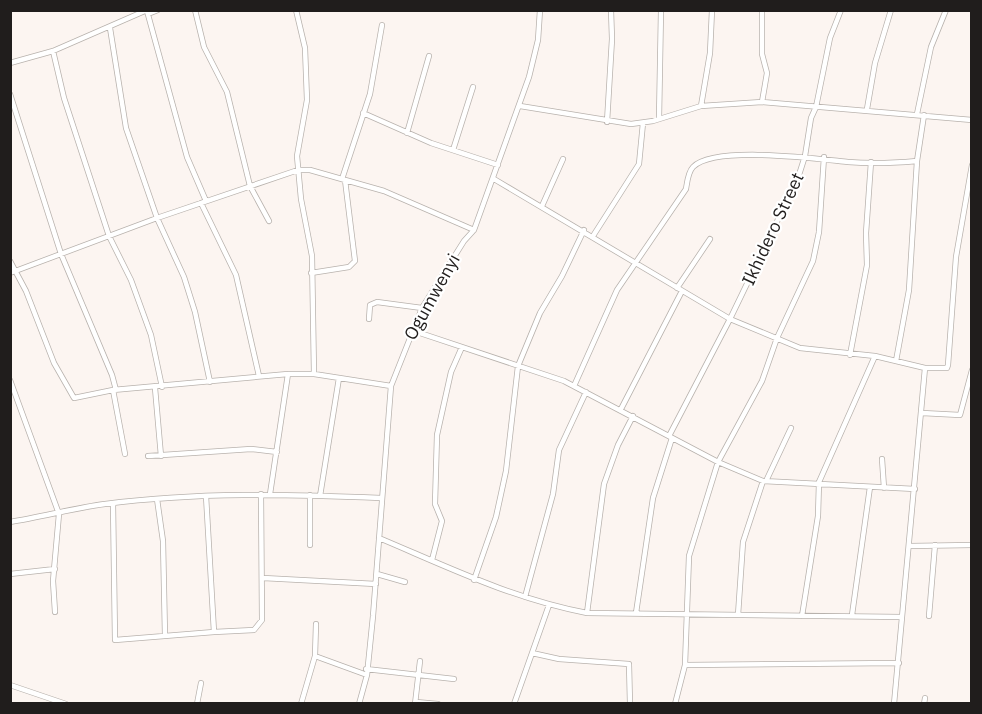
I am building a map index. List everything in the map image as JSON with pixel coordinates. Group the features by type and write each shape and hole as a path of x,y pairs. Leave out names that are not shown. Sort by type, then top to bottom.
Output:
{"street":[{"path":"10,63 52,51 147,12 159,10"},
{"path":"195,10 204,47 227,92 250,186 269,221"},
{"path":"296,10 305,48 307,91 297,156 311,250 314,375"},
{"name":"Ogumwenyi","path":"359,704 367,672 376,584 391,386 411,330 422,308 464,241 474,230 520,106 538,40 540,10"},
{"path":"607,122 612,39 611,10"},
{"path":"659,119 661,10"},
{"path":"701,106 710,52 712,10"},
{"path":"762,10 762,54 767,72 762,102"},
{"name":"Ikhidero Street","path":"636,613 653,498 670,437 798,178 805,156 811,118 816,107 830,38 841,10"},
{"path":"867,109 875,63 891,10"},
{"path":"917,114 931,47 946,10"},
{"path":"147,12 187,157 236,275 259,376"},
{"path":"311,273 349,267 355,261 343,180 370,94 382,25"},
{"path":"110,28 126,128 157,218 187,286 210,382"},
{"path":"52,51 64,98 109,236 131,280 151,335 162,387"},
{"path":"407,134 429,56"},
{"path":"453,150 473,87"},
{"path":"10,94 61,254 112,375 125,454"},
{"path":"520,106 607,122 643,123 701,106 762,102 867,109 972,120"},
{"path":"363,113 407,134 498,165"},
{"path":"896,361 909,290 918,161 924,115"},
{"path":"593,236 639,164 643,123"},
{"path":"574,386 617,290 686,189 689,175 695,166 712,159 766,155 871,162 918,161"},
{"path":"675,704 685,665 689,556 718,462 762,381 777,338 813,261 819,232 824,158"},
{"path":"542,206 563,159"},
{"path":"850,355 867,266 866,233 871,162"},
{"path":"494,178 730,319 800,348 875,356 925,368 947,368 956,257 972,165"},
{"path":"13,272 157,218 298,170 310,170 384,191 474,230"},
{"path":"474,580 496,517 506,471 518,366 540,313 562,276 584,230"},
{"path":"621,409 680,290 710,239"},
{"path":"10,261 13,272 26,291 54,363 74,398 114,390 288,374 314,375 391,386"},
{"path":"369,319 370,305 376,302 422,308"},
{"path":"411,330 574,386 718,462 765,480 915,489"},
{"path":"432,560 442,521 435,504 437,435 451,372 462,347"},
{"path":"802,616 819,516 819,482 875,356"},
{"path":"894,704 925,368"},
{"path":"922,413 960,415 972,370"},
{"path":"270,494 288,374"},
{"path":"320,496 339,378"},
{"path":"10,380 59,514 55,612"},
{"path":"155,388 161,456"},
{"path":"525,597 553,494 559,450 586,392"},
{"path":"587,612 604,484 618,445 633,416"},
{"path":"738,615 743,542 765,480 791,428"},
{"path":"148,456 251,449 277,452"},
{"path":"882,459 884,488"},
{"path":"852,615 870,487"},
{"path":"10,522 113,503 157,499 261,494 381,498"},
{"path":"113,503 112,635 118,641 254,630 260,626 263,578 261,494"},
{"path":"310,495 310,545"},
{"path":"206,496 214,632"},
{"path":"157,499 163,541 165,636"},
{"path":"379,538 474,580 549,605 587,612 902,616"},
{"path":"929,616 935,545"},
{"path":"910,546 972,545"},
{"path":"10,574 55,569"},
{"path":"377,574 405,582"},
{"path":"263,578 376,584"},
{"path":"514,704 549,605"},
{"path":"301,704 315,656 316,624"},
{"path":"532,653 559,659 629,664 630,704"},
{"path":"315,656 367,672 454,680"},
{"path":"420,661 416,703 438,704"},
{"path":"685,665 899,663"},
{"path":"197,704 201,683"},
{"path":"10,686 66,704"}]}
